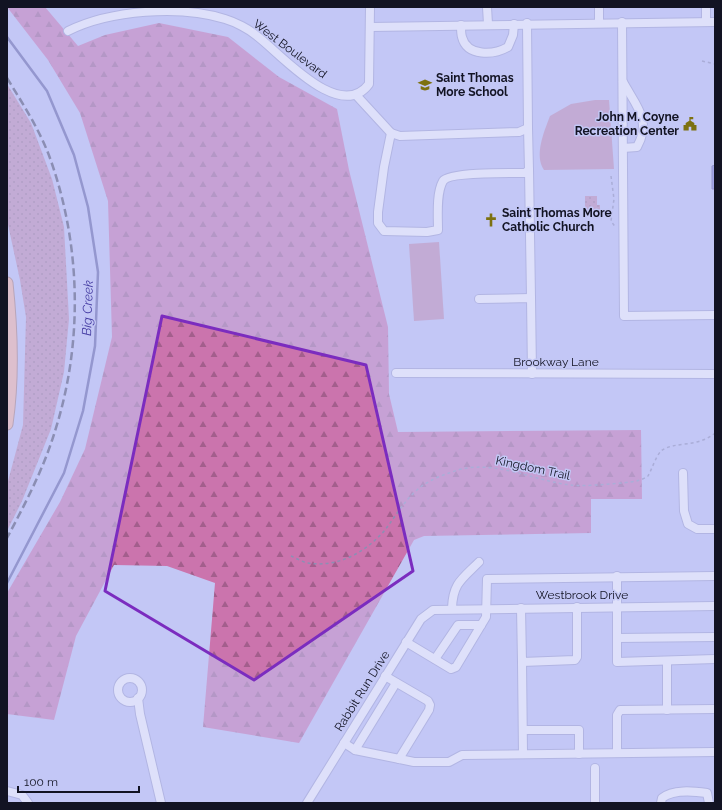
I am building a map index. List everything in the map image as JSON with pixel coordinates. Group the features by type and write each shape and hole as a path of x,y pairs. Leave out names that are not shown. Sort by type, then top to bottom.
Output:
{"highway":[{"path":"7,283 12,344 11,389 7,424"}],"street":[{"path":"370,7 369,84 363,92 356,95 391,133 416,136 519,132 528,128"},
{"path":"488,7 488,24"},
{"path":"599,7 599,22"},
{"path":"706,7 706,22"},
{"name":"West Boulevard","path":"68,31 85,23 149,9 184,11 226,19 256,35 317,87 331,92 356,95"},
{"path":"622,22 624,316 715,315"},
{"path":"370,27 527,23 715,22"},
{"path":"527,23 532,374"},
{"path":"461,25 462,37 469,49 477,52 492,52 508,47 513,35 514,24"},
{"path":"623,81 644,119 643,136 637,147 623,148"},
{"path":"391,133 384,167 378,212 378,223 384,231 427,232 438,230 438,202 442,182 446,178 471,174 525,173 529,170"},
{"path":"478,299 531,298"},
{"name":"Brookway Lane","path":"396,373 715,374"},
{"path":"683,473 684,511 688,524 698,529 715,529"},
{"path":"450,608 456,585 479,562"},
{"path":"617,576 617,662 715,659"},
{"path":"406,642 450,669 456,667 486,617 485,608 487,578 715,576"},
{"name":"Westbrook Drive","path":"450,608 715,606"},
{"path":"522,662 575,660 577,657 577,607"},
{"name":"Rabbit Run Drive","path":"307,803 421,619 433,610 450,608"},
{"path":"521,608 523,754"},
{"path":"435,659 455,627 461,625 481,625"},
{"path":"617,638 715,637"},
{"path":"667,661 667,710"},
{"path":"386,676 428,701 430,705 400,759"},
{"path":"355,750 396,683"},
{"path":"138,698 140,714 161,803"},
{"path":"617,753 617,715 620,710 715,709"},
{"path":"523,730 579,730 579,754"},
{"path":"344,743 355,750 414,762 449,762 462,755 715,752"},
{"path":"595,768 595,803"},
{"path":"7,791 22,795 28,803"},
{"path":"661,803 662,798 668,793 696,791 707,793 709,803"}],"path":[{"path":"702,61 715,64"},
{"path":"611,176 614,185 614,199 611,220 618,229"},
{"name":"Kingdom Trail","path":"291,556 307,563 322,564 342,560 361,552 384,530 417,490 434,478 457,470 483,467 517,472 542,480 572,486 637,481 648,476 660,452 664,449 668,447 694,444 715,433"}],"highlighted area":[{"path":"162,316 366,365 413,571 254,680 105,591"}],"shaded area":[{"path":"7,84 31,123 52,179 64,227 69,319 64,372 51,429 22,501 7,531 7,485 23,425 26,317 20,280 7,220"},
{"path":"595,100 609,100 614,169 544,170 541,164 540,151 543,136 550,116 571,104"},
{"path":"715,165 715,189 712,189 712,166"},
{"path":"585,196 597,196 597,205 600,205 600,212 585,213"},
{"path":"439,242 444,319 414,321 409,244"}],"green space":[{"path":"7,7 45,7 78,46 105,35 159,23 228,37 279,77 337,109 349,170 388,327 389,394 398,432 641,430 642,499 591,499 591,533 424,536 414,540 299,743 203,727 215,583 167,566 114,565 76,636 54,720 7,714 7,593 60,502 85,449 112,337 108,201 80,113 48,60"}],"waterway":[{"name":"Big Creek","path":"7,37 47,91 74,155 88,207 98,272 95,346 83,411 64,473 7,583"}],"railway":[{"path":"7,78 37,129 51,161 61,194 68,227 73,261 75,295 74,330 70,364 64,398 55,431 40,472 7,538"}],"place":[{"name":"Saint Thomas More School","path":"425,85"},
{"name":"John M. Coyne Recreation Center","path":"690,124"},
{"name":"Saint Thomas More Catholic Church","path":"491,220"}]}
